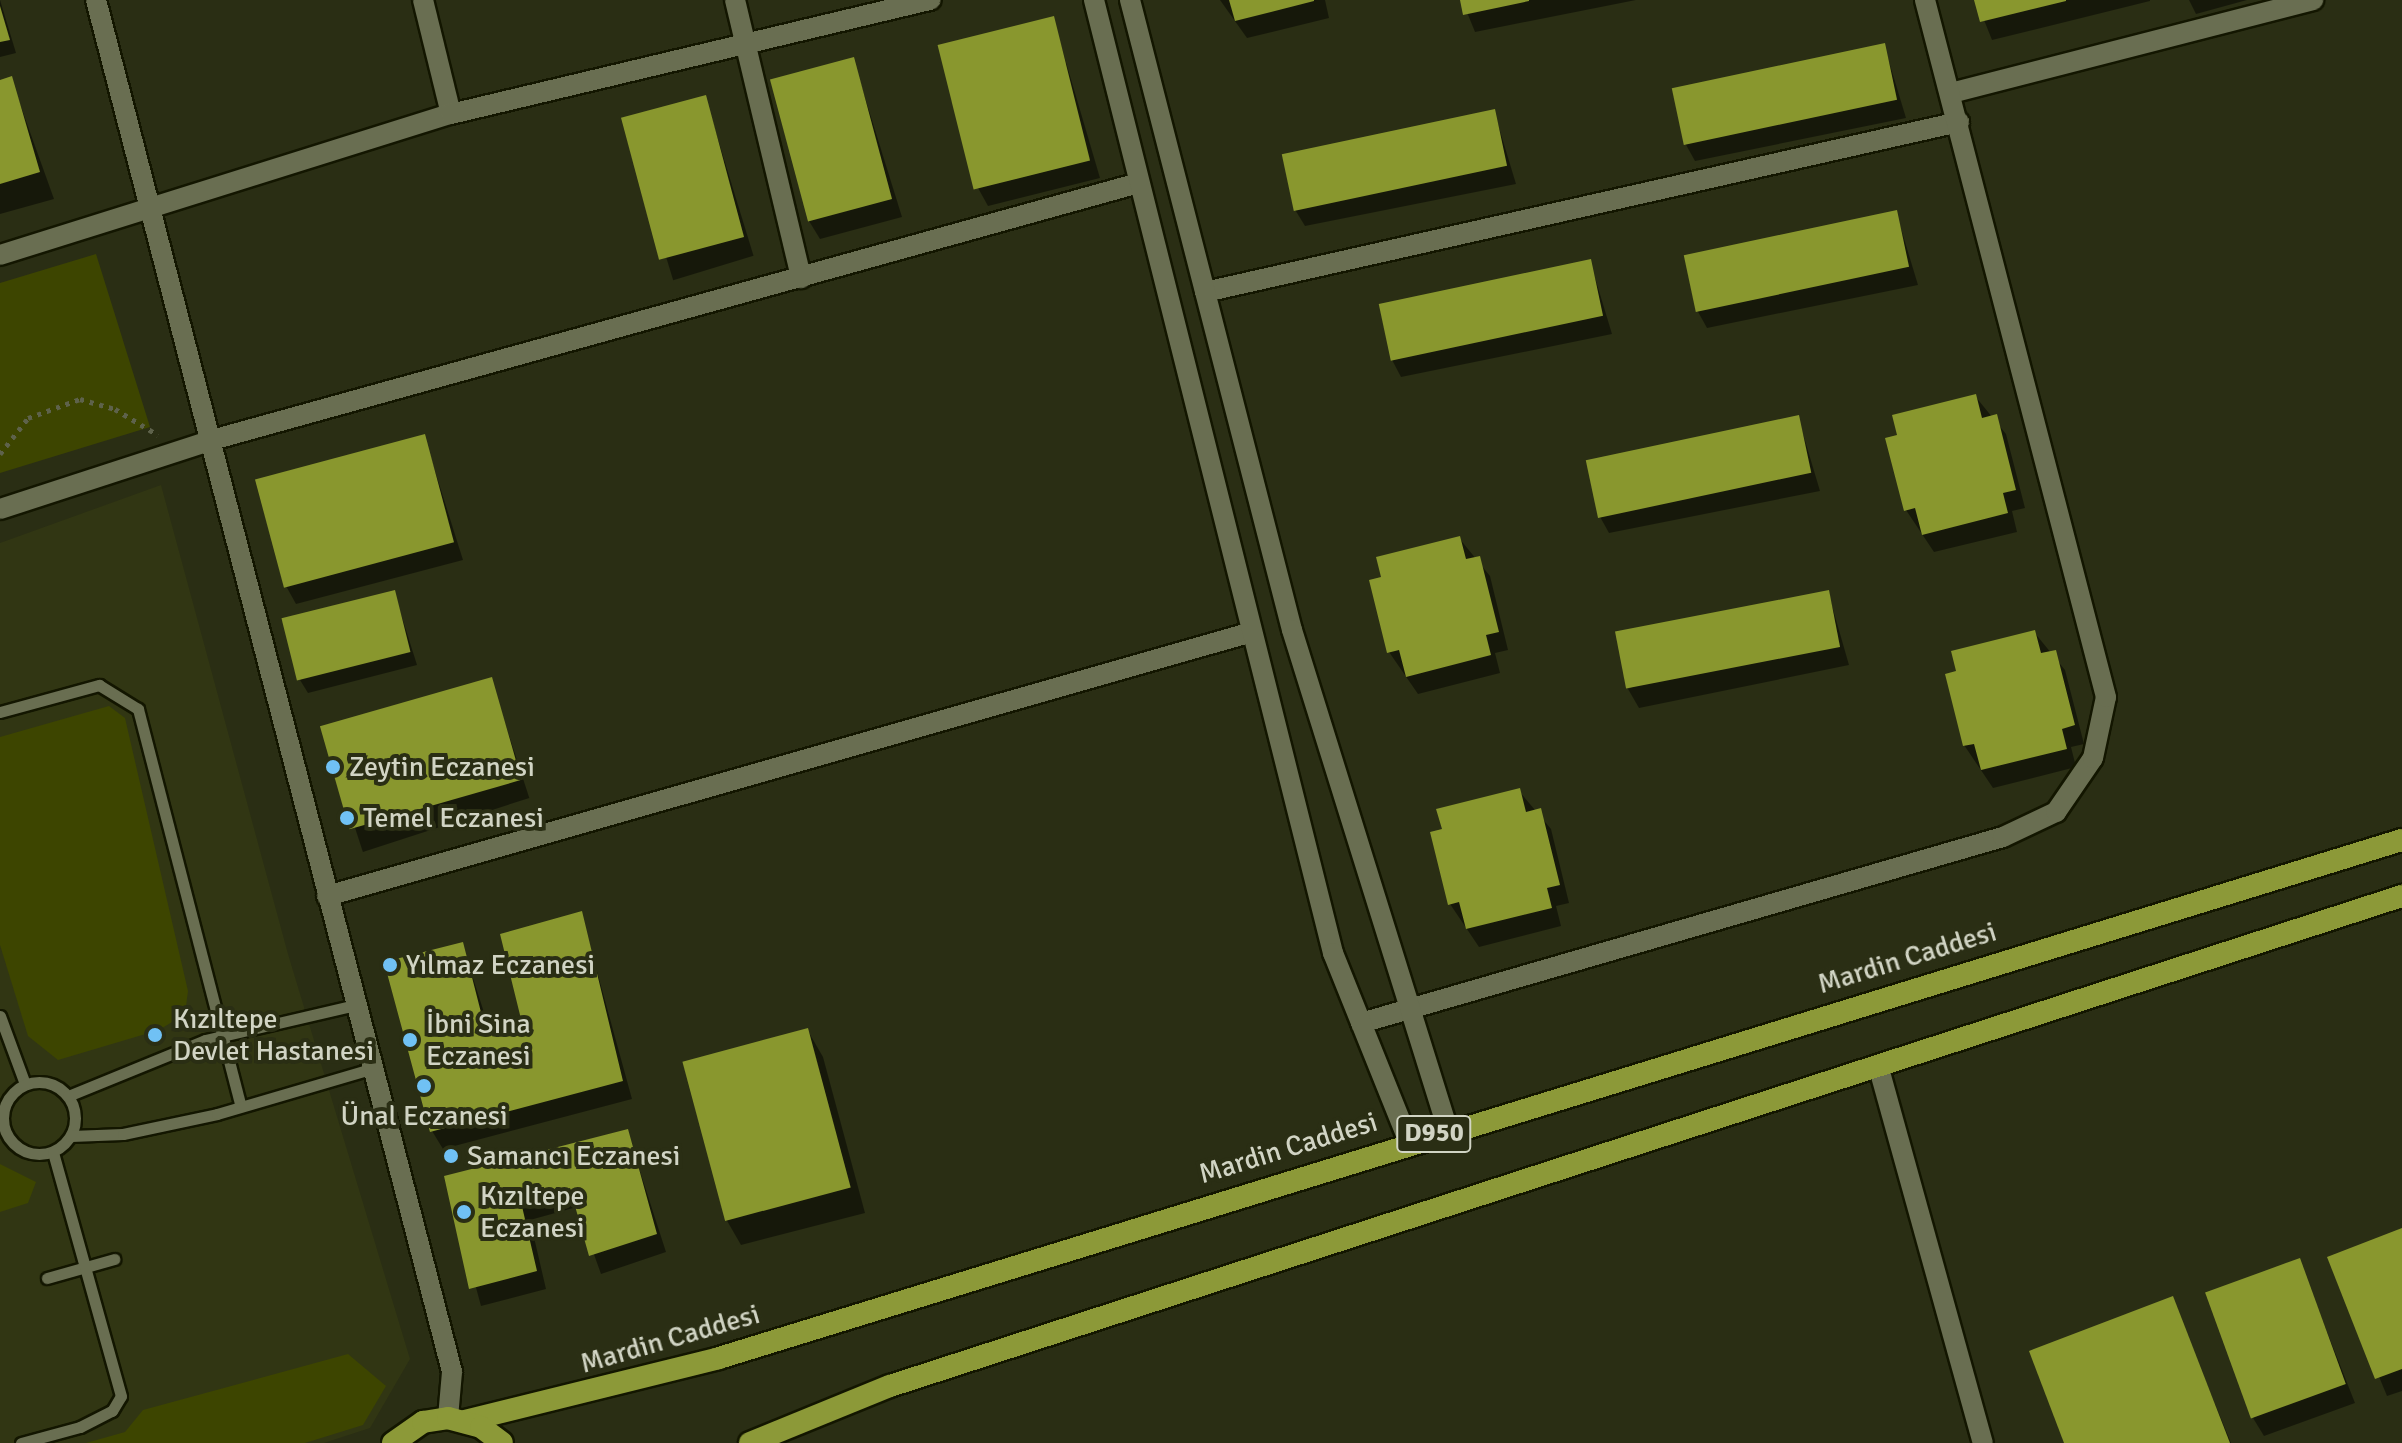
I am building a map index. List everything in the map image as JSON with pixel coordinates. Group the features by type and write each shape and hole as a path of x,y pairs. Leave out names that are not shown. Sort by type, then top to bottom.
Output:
{"highway":[{"name":"Mardin Caddesi","path":"393,1440 456,1420 719,1358 1409,1142 2402,840"},
{"name":"D950","path":"750,1443 890,1386 2402,896"},
{"path":"456,1420 502,1443"}],"street":[{"path":"96,0 146,212 212,440 371,1069 452,1372 456,1420"},
{"path":"423,0 451,114"},
{"path":"735,0 801,278"},
{"path":"0,255 146,212 451,114 931,0"},
{"path":"1094,0 1135,184 1333,953 1409,1142"},
{"path":"1130,0 1292,630 1406,1010 1448,1130"},
{"path":"1361,1023 2003,837 2056,812 2093,758 2106,697 1925,0"},
{"path":"1951,93 2313,0"},
{"path":"1205,292 1959,122"},
{"path":"0,509 212,440 1135,184"},
{"path":"327,896 1252,632"},
{"path":"1878,1065 1983,1443"}],"lane":[{"path":"0,712 99,685 138,709 205,990 224,1035 241,1106"},
{"path":"68,1096 224,1035 356,1005"},
{"path":"0,1016 25,1084"},
{"path":"71,1136 123,1134 241,1106 371,1069"},
{"path":"49,1083 68,1096 76,1119 71,1136 53,1152 25,1152 7,1136 7,1100 25,1084 49,1083"},
{"path":"21,1443 80,1427 112,1411 121,1396 53,1152"},
{"path":"47,1278 114,1259"}],"path":[{"path":"0,454 28,418 80,399 156,428 163,456"}],"shaded area":[{"name":"Kızıltepe Devlet Hastanesi","path":"161,485 288,954 410,1359 370,1428 324,1443 0,1443 0,543"}],"green space":[{"path":"96,254 150,427 0,473 0,283"},
{"path":"109,706 125,718 188,991 185,1014 159,1030 58,1060 28,1036 0,945 0,737"},
{"path":"0,1164 36,1182 28,1203 0,1212"},
{"path":"348,1354 386,1386 363,1425 305,1443 86,1443 125,1432 143,1410"}],"building":[{"path":"1229,0 1314,0 1314,1 1235,21"},
{"path":"1460,0 1529,0 1529,1 1463,15"},
{"path":"1974,0 2066,0 2066,1 1980,22"},
{"path":"0,6 10,40 0,42"},
{"path":"1054,16 1090,161 974,190 938,45"},
{"path":"1885,43 1897,100 1684,145 1672,88"},
{"path":"854,57 892,199 808,222 770,80"},
{"path":"12,76 40,172 0,184 0,80"},
{"path":"706,95 744,237 659,260 621,118"},
{"path":"1495,109 1507,166 1294,211 1282,154"},
{"path":"1897,210 1909,267 1696,312 1684,255"},
{"path":"1591,259 1603,316 1391,361 1379,304"},
{"path":"1976,394 1982,418 1997,414 2016,490 2003,493 2008,513 1922,535 1915,508 1904,511 1885,438 1897,435 1892,415"},
{"path":"1799,415 1811,473 1598,518 1586,460"},
{"path":"425,434 454,542 284,588 255,480"},
{"path":"1460,536 1466,559 1480,556 1499,632 1486,635 1491,655 1406,677 1399,650 1387,653 1369,580 1381,577 1376,557"},
{"path":"395,590 410,652 297,680 281,618"},
{"path":"1829,590 1840,647 1626,689 1615,632"},
{"path":"2035,630 2041,653 2056,650 2075,725 2062,729 2067,749 1981,770 1974,744 1963,746 1945,674 1956,671 1951,651"},
{"path":"492,677 521,780 349,829 320,726"},
{"path":"1520,788 1526,812 1541,808 1560,885 1547,888 1552,908 1466,929 1459,902 1448,905 1430,832 1442,829 1436,809"},
{"path":"582,911 623,1081 430,1132 384,962 463,942 486,1032 500,1020 516,1026 522,1023 500,934"},
{"path":"808,1028 851,1187 725,1221 682,1062"},
{"path":"628,1129 657,1234 589,1256 570,1188 547,1203 521,1202 537,1271 469,1289 444,1176"},
{"path":"2402,1228 2402,1369 2375,1379 2327,1257"},
{"path":"2300,1258 2346,1384 2251,1418 2205,1293"},
{"path":"2173,1296 2230,1443 2064,1443 2029,1351"}],"place":[{"name":"Zeytin Eczanesi","path":"333,767"},
{"name":"Temel Eczanesi","path":"347,818"},
{"name":"Yılmaz Eczanesi","path":"390,965"},
{"name":"Kızıltepe Devlet Hastanesi","path":"155,1035"},
{"name":"İbni Sina Eczanesi","path":"410,1040"},
{"name":"Ünal Eczanesi","path":"424,1086"},
{"name":"Samancı Eczanesi","path":"451,1156"},
{"name":"Kızıltepe Eczanesi","path":"464,1212"}]}
